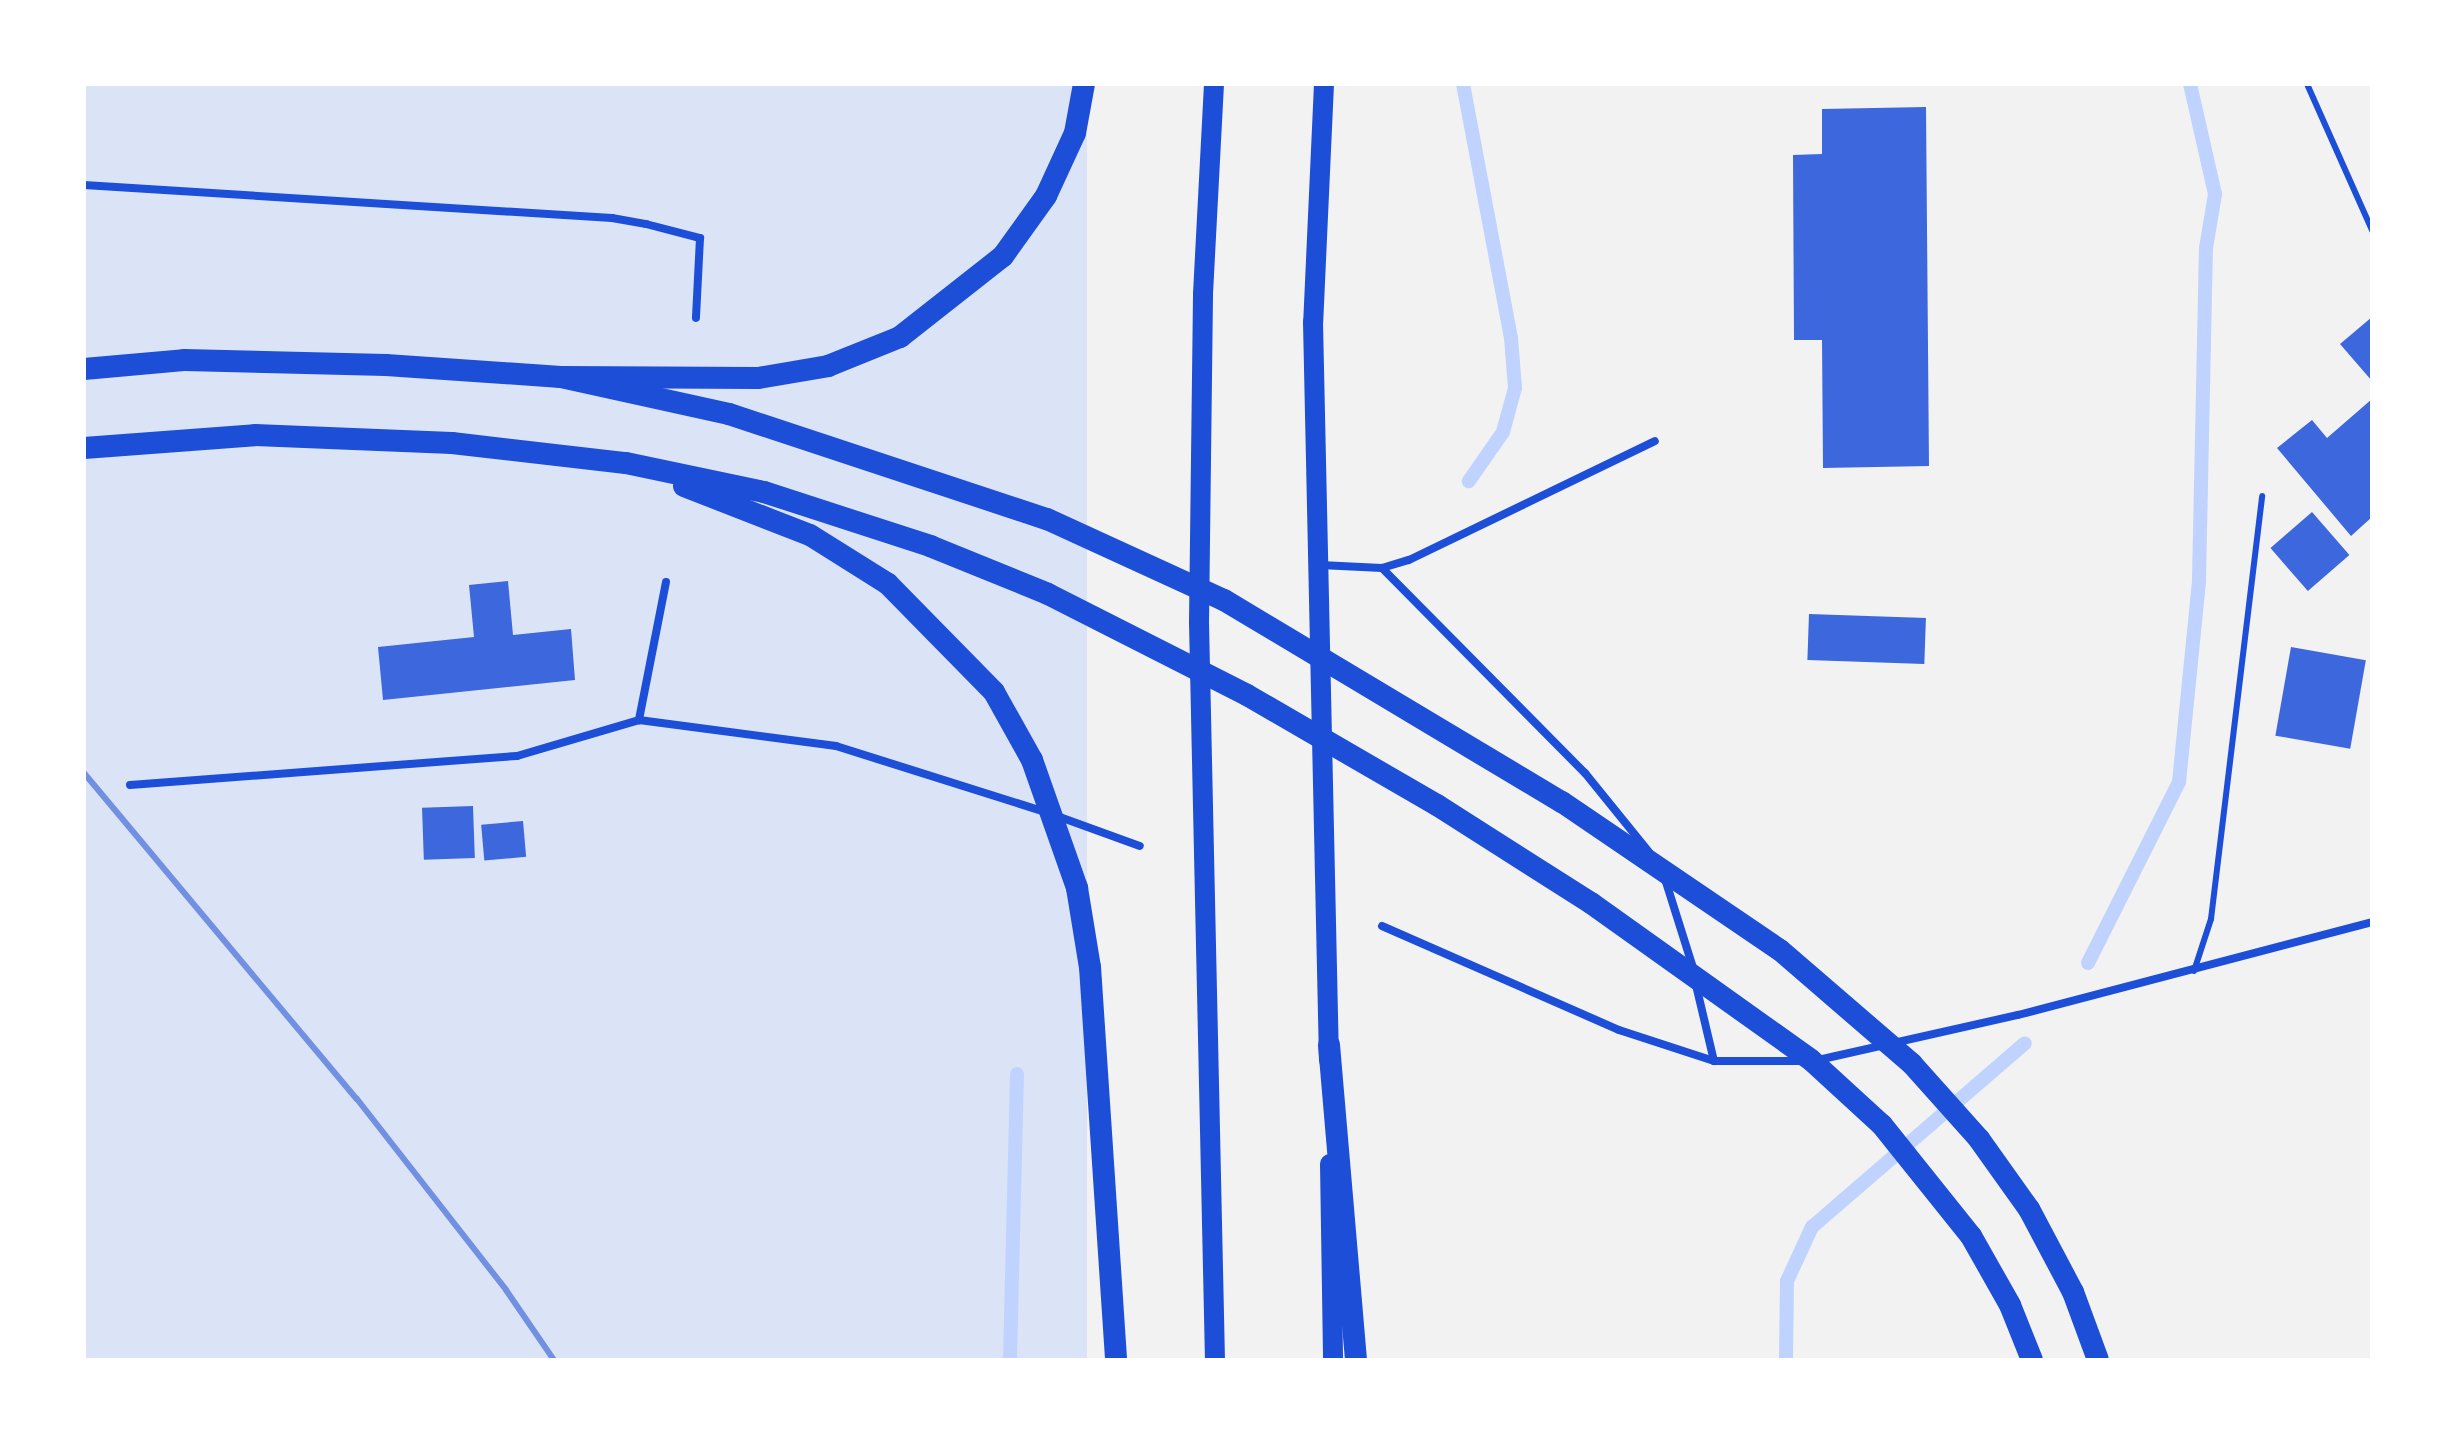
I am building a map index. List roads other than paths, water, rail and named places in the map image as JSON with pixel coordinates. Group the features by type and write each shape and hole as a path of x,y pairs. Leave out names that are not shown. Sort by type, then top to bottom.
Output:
{"highway":[{"path":"84,369 184,360 386,365 561,377 758,378 828,366 900,337 1003,256 1046,196 1075,133 1084,84"},
{"path":"561,377 729,414 1047,519 1224,600 1420,714 1669,872 1780,950 1912,1064 1979,1139 2029,1209 2073,1292 2098,1360"},
{"path":"84,448 255,435 452,443 626,463 764,492 930,546 1048,594 1247,695 1437,805 1720,991 1811,1060 1882,1125 1971,1236 2010,1305 2032,1360"},
{"path":"626,463 810,535 888,584 950,642 994,692 1032,760 1059,826 1077,888 1090,967 1116,1360"},
{"path":"1329,1045 1356,1360"}],"main road":[{"path":"1214,84 1203,295 1199,622 1206,1074 1215,1360"},
{"path":"1324,84 1313,322 1333,1360"}],"street":[{"path":"84,185 612,218 646,224 700,238 696,318"},
{"path":"1316,565 1382,568 1409,560 1655,441"},
{"path":"1382,568 1585,773 1640,836 1674,895 1714,1061"},
{"path":"639,720 666,582"},
{"path":"130,785 517,756 639,720 836,746 881,757 1140,846"},
{"path":"1382,926 1619,1030 1714,1061 1760,1064 1848,1057 2194,971 2372,922"}],"lane":[{"path":"2307,84 2372,230"},
{"path":"2194,971 2211,919 2262,496"}],"waterway":[{"path":"1463,84 1511,338 1515,388 1503,432 1469,481"},
{"path":"2088,963 2179,782 2199,580 2206,248 2215,194 2190,84"},
{"path":"1786,1360 1787,1281 1812,1227 2025,1043"},
{"path":"1010,1360 1017,1074"}],"railway":[{"path":"84,773 357,1099 506,1290 554,1360"}]}
